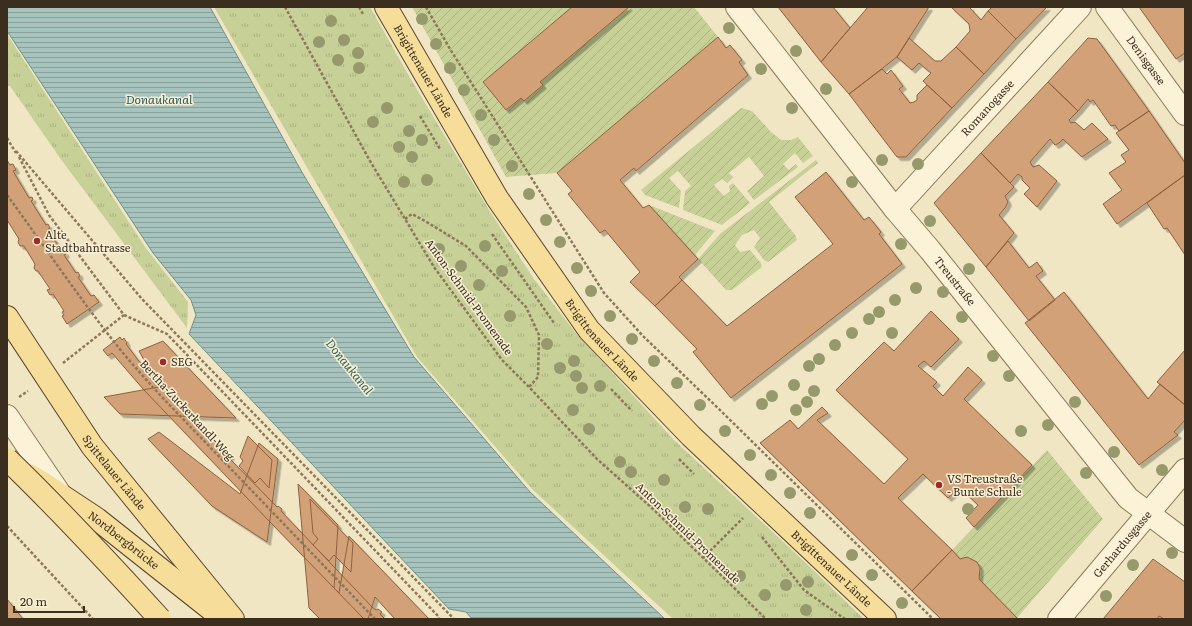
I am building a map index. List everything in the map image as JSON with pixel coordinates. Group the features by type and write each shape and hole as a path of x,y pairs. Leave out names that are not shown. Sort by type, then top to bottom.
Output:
{"main road":[{"name":"Brigittenauer Lände","path":"386,7 497,198 589,330 691,436 885,619"},
{"name":"Spittelauer Lände","path":"7,317 92,446 233,619"},
{"name":"Nordbergbrücke","path":"7,459 94,546 160,619"},
{"name":"Nordbergbrücke","path":"7,464 41,482 97,519 224,619"}],"street":[{"name":"Treustraße","path":"737,7 895,209 930,250 1128,498 1185,541"},
{"name":"Romanogasse","path":"895,209 1080,7"},
{"name":"Denisgasse","path":"1107,7 1185,114"},
{"path":"7,416 60,494"},
{"name":"Gerhardusgasse","path":"1059,619 1185,470"}],"path":[{"name":"Anton-Schmid-Promenade","path":"286,7 366,154 434,267 502,360 597,459 653,509 766,619"},
{"path":"426,7 450,49 604,293 643,336 933,619"},
{"path":"7,138 16,151 142,299 454,619"},
{"path":"16,151 49,215 124,315 167,334 439,616 440,619"},
{"name":"Bertha-Zuckerkandl-Weg","path":"7,195 87,307 135,368 375,619"},
{"path":"405,218 412,214 466,246 526,307 539,335 538,376 529,387"},
{"path":"60,365 124,315"},
{"path":"703,558 743,518"},
{"path":"7,526 93,619"}],"green space":[{"path":"214,7 370,7 409,76 489,210 534,279 575,332 674,440 864,619 673,619 533,490 417,357"},
{"path":"412,7 572,7 483,82 506,110 521,98 543,85 540,82 629,7 694,7 718,37 557,173 506,177"},
{"path":"7,34 145,247 188,302 187,328 60,158 10,86 7,86"},
{"path":"741,108 752,111 771,132 781,140 791,140 798,137 813,156 803,163 795,153 783,164 789,170 796,164 798,167 754,200 747,191 764,176 749,157 729,173 733,177 727,183 722,179 714,185 724,196 730,191 729,186 733,183 750,203 722,225 683,210 685,191 691,186 678,171 669,178 681,191 679,208 645,195 641,190"},
{"path":"816,160 818,163 769,202 795,235 797,240 768,262 764,260 754,247 760,238 754,230 742,235 735,245 740,252 750,250 761,263 762,267 732,290 726,290 698,259 720,234"},
{"path":"649,205 715,231 695,255"},
{"path":"1047,450 1103,519 1017,618 979,579 980,568 977,562 967,557 960,559 952,550"}],"water":[{"name":"Donaukanal","path":"7,7 210,7 303,174 414,357 530,492 665,619 472,619 466,612 449,609 189,334 196,315 191,300 153,253 7,31"}],"building":[{"path":"572,7 629,7 540,82 543,85 524,101 521,98 506,110 483,82"},
{"path":"778,7 833,7 850,28 821,62"},
{"path":"868,7 929,7 897,57 849,94 821,62"},
{"path":"951,7 971,7 970,8 981,20 988,11 1016,39 984,74 956,47 970,31 969,24"},
{"path":"992,7 1047,7 1016,39 988,11"},
{"path":"1139,7 1185,7 1185,53 1176,59"},
{"path":"718,37 726,48 730,45 742,60 739,62 748,75 636,171 634,168 620,180 643,208 649,205 698,259 679,277 682,280 655,306 630,282 640,272 605,230 600,233 568,194 572,191 557,173"},
{"path":"909,38 935,61 941,61 956,47 984,74 952,108 923,81 931,73 919,63 912,70 897,57"},
{"path":"1088,38 1097,39 1149,111 1119,131 1115,125 1111,126 1093,100 1090,102 1088,99 1078,111 1048,82"},
{"path":"882,69 887,74 891,70 903,86 899,89 910,103 917,100 917,95 927,85 952,108 906,157 897,157 849,94"},
{"path":"1048,82 1078,111 1069,120 1071,123 1075,122 1084,130 1092,123 1108,139 1082,157 1063,139 1055,145 1050,139 1030,162 1033,167 1039,165 1057,181 1037,207 1024,194 1030,188 1022,180 1022,177 1018,174 1010,183 981,153"},
{"path":"1149,111 1185,163 1185,175 1117,224 1103,204 1122,190 1109,173 1126,162 1121,155 1129,150 1116,133"},
{"path":"981,153 1014,187 1005,196 1008,202 999,215 1014,233 986,267 934,203"},
{"name":"Alte Stadtbahntrasse","path":"7,160 10,165 13,164 16,170 13,171 29,198 32,197 33,200 31,201 46,225 48,224 50,228 48,229 62,252 64,251 66,254 64,255 76,273 78,272 80,276 78,277 91,296 94,295 99,302 67,324 62,316 64,315 62,312 64,311 53,294 50,295 47,290 50,289 38,271 34,268 35,264 24,246 20,246 18,242 19,239 7,220"},
{"path":"826,172 864,220 869,217 881,232 879,234 902,264 731,398 693,352 697,349 655,306 682,280 727,326 833,244 795,197"},
{"path":"1185,175 1185,255 1167,228 1164,229 1147,203"},
{"path":"1008,241 1029,268 1037,262 1043,271 1036,276 1055,300 1029,321 986,267"},
{"path":"1064,292 1148,399 1160,384 1185,405 1185,420 1174,432 1178,435 1139,465 1025,323"},
{"path":"931,311 959,339 931,367 924,361 918,366 937,382 933,386 943,396 968,367 982,380 964,399 1032,465 974,527 966,518 978,505 960,488 948,498 923,474 898,498 952,550 912,591 760,443 790,420 798,429 822,407 828,413 817,420 884,484 908,459 836,390 884,342 894,351"},
{"path":"120,337 122,340 124,338 127,343 126,344 138,360 199,426 200,425 203,427 201,429 225,454 227,452 231,456 229,458 277,507 278,506 282,509 281,511 372,607 382,612 380,614 385,619 364,619 144,390 112,353 108,356 103,350"},
{"path":"163,341 236,418 120,414 104,397 159,387 139,351"},
{"path":"1185,350 1185,405 1157,382"},
{"path":"159,432 240,494 259,443 278,459 267,542 212,506 148,439"},
{"path":"248,436 272,460 269,488 260,478 255,483 239,466 243,461 240,457"},
{"path":"298,484 338,525 334,588 339,593 349,536 429,619 395,619 375,597 368,619 320,619 309,608"},
{"path":"310,499 353,543 351,572 334,555 329,561 313,545 318,539 313,533"},
{"path":"952,550 960,559 967,557 977,562 980,568 979,579 1017,618 1016,619 941,619 912,591"},
{"path":"1153,559 1185,582 1185,619 1164,619 1159,616 1157,619 1103,619"},
{"path":"7,599 23,619 7,619"}],"place":[{"name":"Alte Stadtbahntrasse","path":"37,241"},
{"name":"SEG","path":"163,362"},
{"name":"VS Treustraße - Bunte Schule","path":"939,485"}]}
